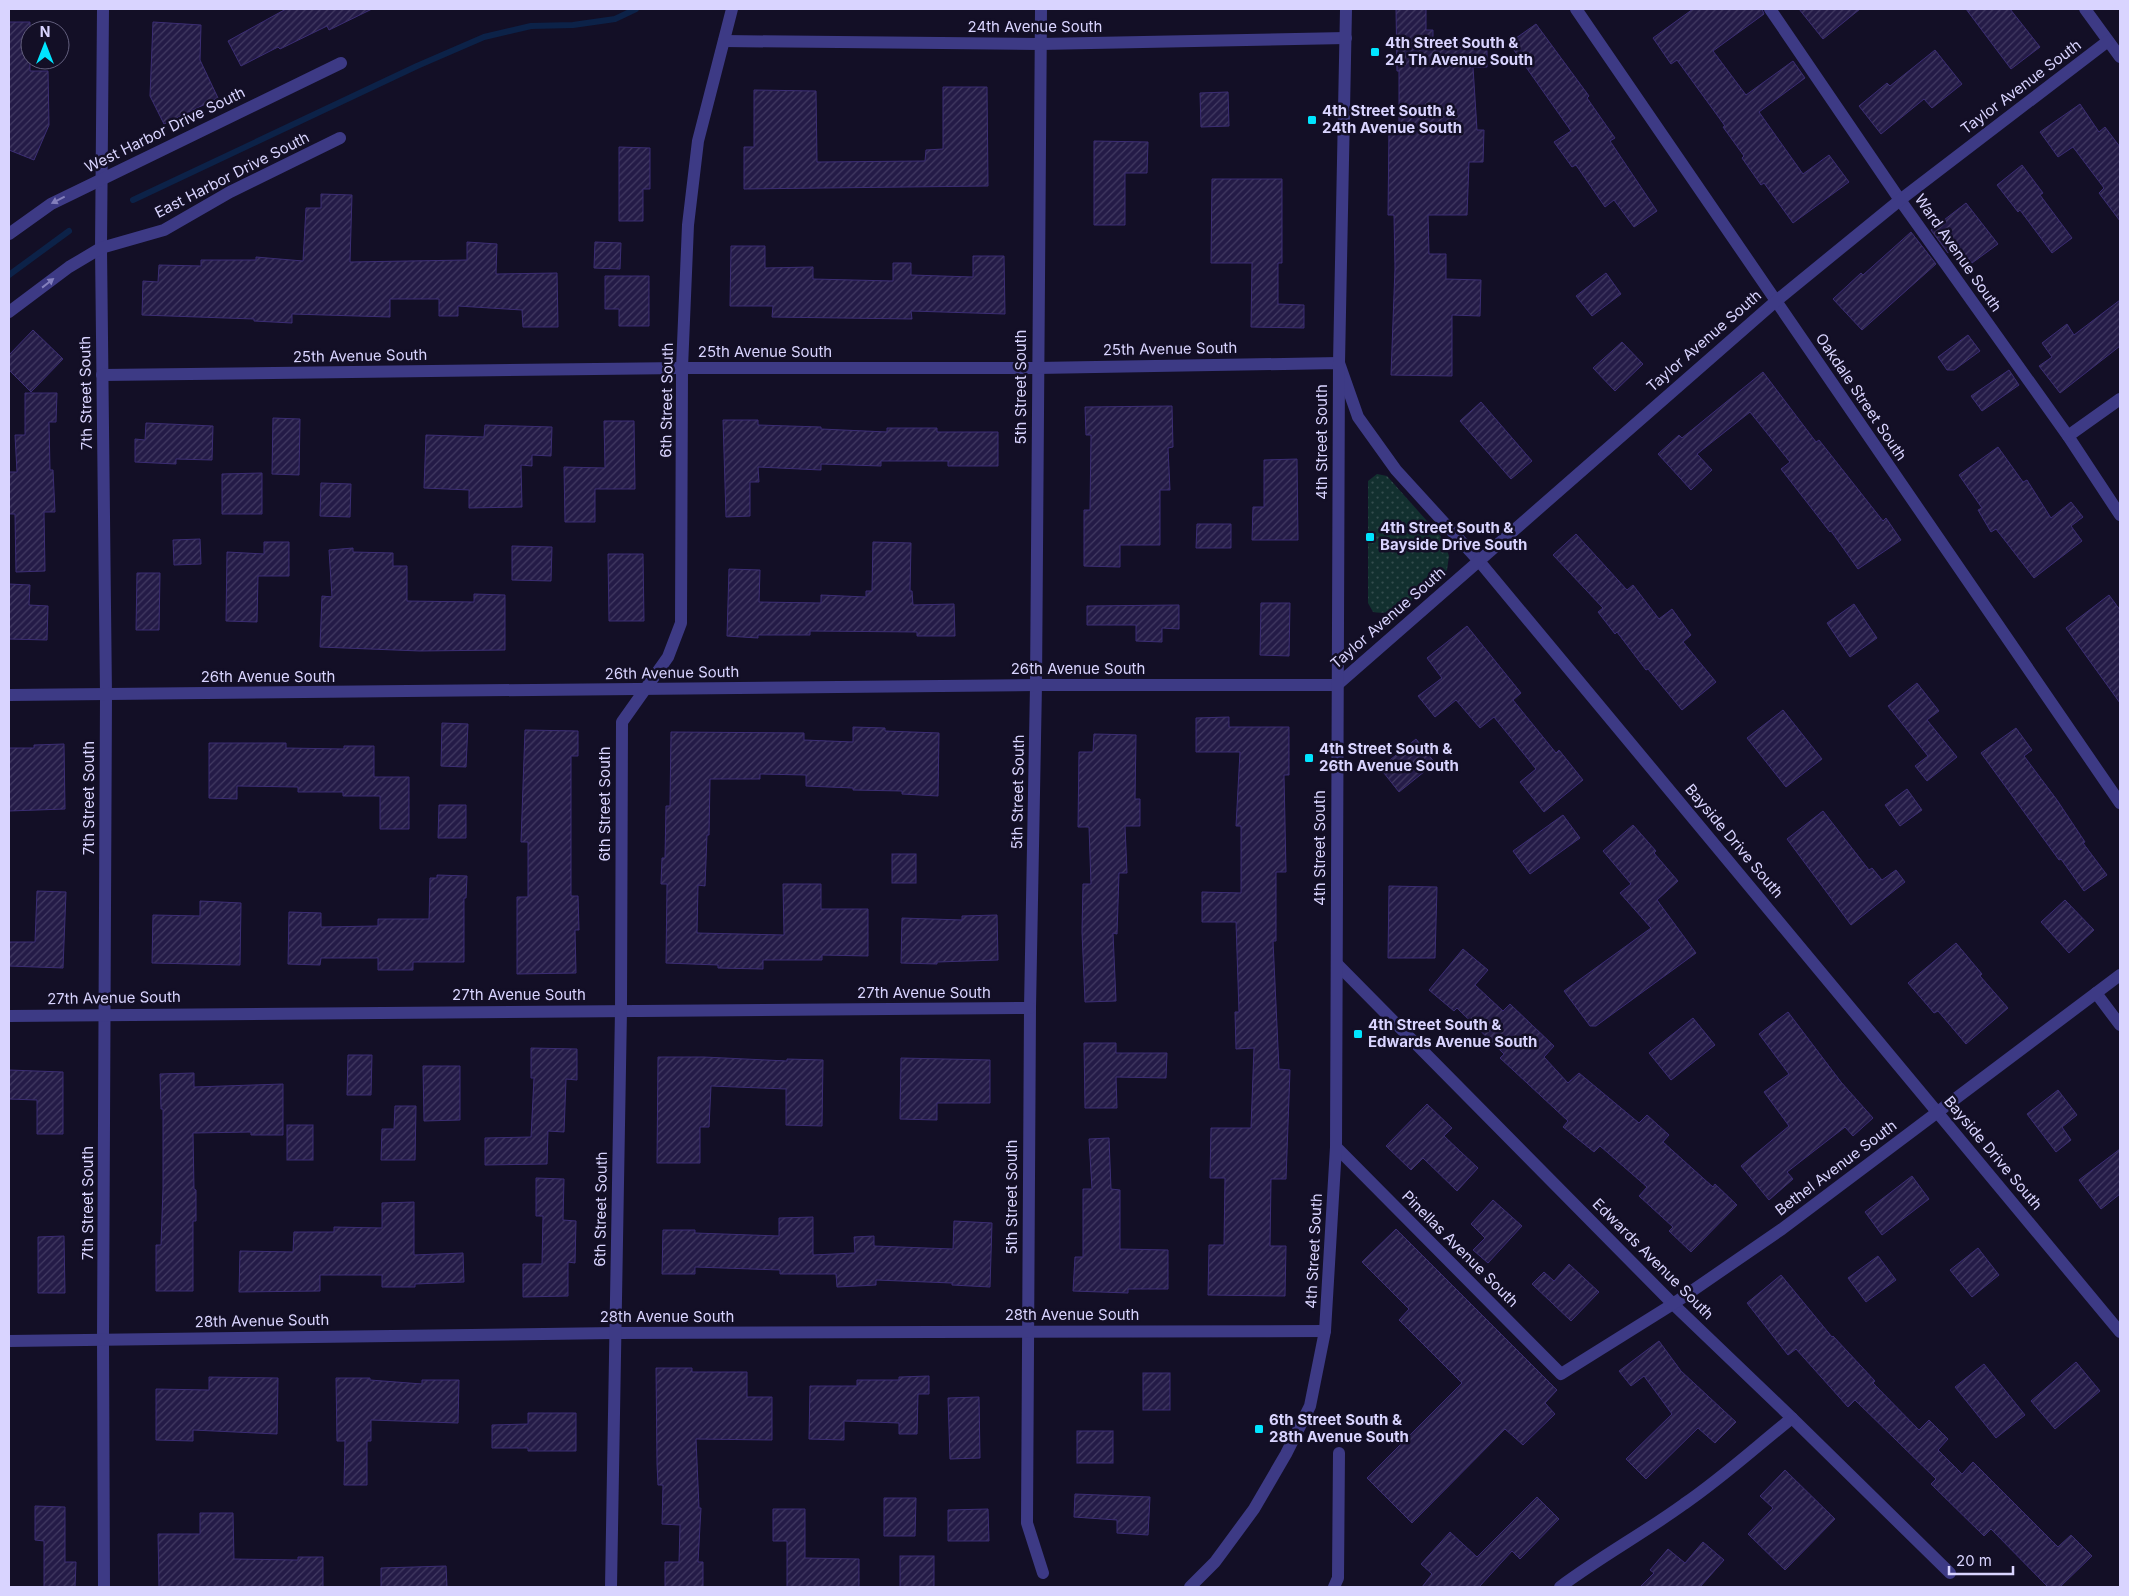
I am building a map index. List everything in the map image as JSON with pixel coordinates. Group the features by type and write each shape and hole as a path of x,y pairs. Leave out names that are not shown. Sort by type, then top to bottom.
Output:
{"street":[{"name":"7th Street South","path":"103,9 101,248 106,695 103,1339 104,1587"},
{"path":"724,41 732,9"},
{"name":"5th Street South","path":"1041,9 1036,685 1030,1008 1027,1523 1043,1573"},
{"name":"4th Street South","path":"1190,1587 1214,1562 1254,1509 1286,1454 1310,1406 1325,1331 1336,1148 1338,363 1346,9"},
{"name":"Oakdale Street South","path":"1576,9 2120,803"},
{"name":"Ward Avenue South","path":"1770,9 1900,200 2068,436 2120,515"},
{"path":"2085,9 2120,57"},
{"name":"24th Avenue South","path":"724,41 1040,44 1346,38"},
{"name":"6th Street South","path":"611,1587 621,1010 622,722 668,657 681,623 682,368 688,225 698,141 724,41"},
{"name":"Taylor Avenue South","path":"1337,685 1776,301 1900,200 2108,41"},
{"name":"West Harbor Drive South","path":"9,234 51,204 341,63"},
{"name":"East Harbor Drive South","path":"9,312 69,267 101,248 164,230 230,192 340,138"},
{"name":"25th Avenue South","path":"102,376 682,368 1037,368 1338,363"},
{"name":"Bayside Drive South","path":"1338,363 1358,417 1396,470 1479,560 2120,1332"},
{"path":"2068,436 2120,399"},
{"name":"26th Avenue South","path":"9,695 576,691 647,688 1036,685 1337,685"},
{"name":"Edwards Avenue South","path":"1337,964 1673,1304 1950,1573"},
{"name":"Bethel Avenue South","path":"1561,1374 1673,1304 1782,1229 2120,975"},
{"path":"2096,993 2120,1025"},
{"name":"27th Avenue South","path":"9,1016 1030,1008"},
{"name":"Pinellas Avenue South","path":"1336,1148 1561,1374"},
{"name":"28th Avenue South","path":"9,1341 615,1333 1325,1331"},
{"path":"1560,1587 1586,1568 1633,1540 1687,1503 1792,1418"},
{"path":"1334,1587 1338,1578 1339,1453"}],"green space":[{"path":"1377,474 1387,476 1443,539 1449,556 1447,570 1413,600 1394,610 1383,613 1373,612 1368,603 1368,481"}],"building":[{"path":"286,9 372,9 329,30 327,26 280,49 278,47 241,66 228,41"},
{"path":"1396,9 1426,9 1426,30 1433,30 1433,42 1487,42 1487,67 1473,67 1477,130 1484,130 1483,162 1469,162 1467,215 1428,215 1429,254 1446,254 1446,279 1481,280 1480,316 1452,315 1452,376 1391,375 1395,268 1394,215 1388,215 1389,129 1399,129"},
{"path":"1693,9 1762,9 1764,14 1713,51 1746,95 1793,61 1805,78 1759,112 1803,174 1829,155 1849,182 1793,223 1764,183 1761,185 1742,158 1744,156 1723,127 1725,126 1677,60 1671,64 1653,38"},
{"path":"1799,9 1860,9 1823,39"},
{"path":"1966,9 2010,9 2040,47 2011,69"},
{"path":"9,22 20,22 20,70 48,71 49,125 34,160 9,150"},
{"path":"153,22 201,25 200,60 218,98 164,124 150,96"},
{"path":"1536,24 1589,96 1587,98 1615,138 1610,141 1657,211 1634,227 1614,200 1605,207 1576,165 1572,167 1554,142 1571,131 1509,43"},
{"path":"1935,50 1962,84 1932,108 1924,99 1881,134 1859,106 1887,83 1890,86"},
{"path":"943,87 987,87 988,186 744,189 744,147 754,147 754,90 816,91 817,162 925,161 926,150 943,149"},
{"path":"1228,92 1229,126 1201,127 1200,93"},
{"path":"2080,104 2099,132 2105,127 2120,147 2120,221 2099,193 2104,188 2073,147 2058,157 2040,132"},
{"path":"1094,141 1148,142 1147,173 1125,173 1125,225 1094,225"},
{"path":"619,147 650,148 650,189 643,189 643,221 619,221"},
{"path":"2022,165 2043,193 2040,195 2072,238 2052,253 2020,210 2018,212 1997,185"},
{"path":"1212,179 1282,179 1282,263 1278,263 1278,304 1304,305 1304,328 1251,327 1252,263 1211,263"},
{"path":"321,194 352,195 350,262 467,260 467,242 497,244 496,274 557,273 558,327 523,327 522,310 458,306 458,316 439,316 439,299 390,299 390,317 292,314 292,323 254,321 254,319 142,315 143,281 158,282 159,265 201,266 201,260 256,260 256,257 303,261 306,208 321,208"},
{"path":"1966,203 1998,244 1972,263 1958,245 1948,253 1931,230"},
{"path":"1911,232 1936,264 1862,330 1833,299"},
{"path":"595,242 621,243 620,269 594,268"},
{"path":"731,246 765,246 765,268 813,267 813,279 893,281 893,263 911,263 911,275 973,277 973,256 1004,256 1005,314 911,311 912,319 772,317 773,306 730,306"},
{"path":"1606,273 1621,294 1592,316 1576,296"},
{"path":"605,276 649,276 649,326 619,326 619,309 605,309"},
{"path":"2120,300 2120,346 2060,393 2039,366 2052,357 2042,343 2067,324 2074,335"},
{"path":"33,330 63,359 31,392 9,370 9,355"},
{"path":"1968,335 1980,351 1954,370 1947,370 1938,357"},
{"path":"1622,342 1643,364 1615,391 1593,368"},
{"path":"2009,370 2019,385 1982,411 1971,396"},
{"path":"1763,372 1816,442 1819,440 1883,521 1886,518 1901,540 1858,569 1831,531 1781,469 1790,462 1750,412 1697,454 1712,470 1691,490 1658,454 1679,435 1682,438"},
{"path":"25,393 57,393 56,422 49,422 50,470 53,470 55,512 44,512 45,571 16,572 15,514 9,514 9,472 17,472 15,435 25,435"},
{"path":"1481,402 1532,461 1511,479 1460,421"},
{"path":"1172,406 1173,447 1168,448 1170,490 1160,490 1160,545 1120,545 1120,567 1084,566 1084,510 1090,510 1091,435 1086,435 1085,407"},
{"path":"273,418 300,419 299,475 272,474"},
{"path":"723,420 758,420 758,425 887,432 887,428 937,428 937,432 998,432 998,466 948,466 948,461 881,461 881,466 821,464 821,470 758,467 759,482 750,482 750,516 726,517"},
{"path":"604,421 634,421 635,489 595,489 595,522 565,522 564,467 605,468"},
{"path":"146,423 213,426 212,460 176,459 176,464 135,462 135,439 145,440"},
{"path":"485,425 552,427 551,456 532,455 532,466 521,465 522,507 469,508 469,490 424,488 426,435 484,437"},
{"path":"1998,447 2023,482 2027,480 2051,518 2071,502 2083,517 2071,526 2082,541 2034,578 1996,529 1991,532 1978,510 1982,508 1959,475"},
{"path":"1297,459 1298,540 1252,540 1253,507 1264,507 1264,460"},
{"path":"262,473 262,514 222,514 222,474"},
{"path":"321,483 351,484 350,517 320,516"},
{"path":"1197,524 1231,524 1231,548 1196,548"},
{"path":"1576,534 1627,590 1633,585 1659,619 1672,609 1691,635 1683,642 1716,682 1682,710 1648,669 1646,670 1617,632 1615,634 1598,612 1603,608 1553,555"},
{"path":"200,539 201,564 174,565 173,540"},
{"path":"264,542 289,542 289,576 258,576 257,622 226,621 227,552 264,554"},
{"path":"873,542 911,543 910,591 912,591 913,605 954,604 955,636 917,636 917,632 810,631 810,635 758,635 758,638 727,636 729,569 760,570 759,602 821,603 821,595 866,597 866,591 872,591"},
{"path":"512,546 552,547 551,581 512,580"},
{"path":"353,548 353,552 393,553 393,566 407,566 407,601 474,602 474,594 505,595 505,650 420,651 320,647 322,596 332,597 329,550"},
{"path":"608,554 643,554 644,621 609,621"},
{"path":"137,573 160,573 159,630 136,630"},
{"path":"9,584 30,585 29,605 48,606 47,640 9,639"},
{"path":"2109,595 2120,610 2120,703 2066,628"},
{"path":"1261,603 1290,603 1289,656 1260,655"},
{"path":"1854,604 1877,638 1850,657 1827,623"},
{"path":"1179,605 1179,629 1162,628 1162,642 1136,641 1136,625 1087,625 1087,606"},
{"path":"1467,626 1521,693 1513,700 1556,753 1559,750 1583,780 1544,812 1520,782 1536,769 1494,717 1480,728 1456,700 1435,717 1418,696 1442,678 1427,658"},
{"path":"1917,683 1939,711 1927,720 1957,757 1927,781 1915,766 1928,756 1888,706"},
{"path":"1783,710 1822,759 1786,787 1747,738"},
{"path":"1229,717 1229,727 1289,727 1289,775 1284,775 1286,872 1276,872 1276,941 1273,941 1279,1069 1290,1070 1286,1179 1271,1179 1270,1246 1286,1246 1285,1296 1208,1295 1209,1245 1224,1245 1225,1178 1210,1178 1211,1128 1251,1128 1254,1048 1236,1049 1235,1012 1239,1012 1236,922 1202,922 1202,892 1241,893 1241,826 1236,826 1240,752 1196,752 1196,718"},
{"path":"442,723 468,724 466,767 441,766"},
{"path":"853,727 885,728 885,731 939,733 938,796 902,794 902,791 853,790 853,788 806,786 806,775 760,774 760,779 710,779 709,835 707,835 705,886 698,885 697,933 784,935 783,884 821,884 821,909 868,909 868,956 822,955 822,960 763,960 763,969 718,968 718,965 666,963 667,884 661,884 662,858 665,858 666,806 670,806 671,732 804,733 804,740 853,742"},
{"path":"2016,728 2032,750 2024,756 2057,800 2085,842 2083,843 2107,875 2084,891 1981,753"},
{"path":"525,730 578,731 578,756 571,756 571,896 578,896 579,930 575,930 576,973 517,974 517,897 528,897 528,842 521,842"},
{"path":"1094,734 1136,735 1135,799 1140,799 1140,826 1125,826 1127,873 1119,873 1117,934 1113,933 1116,1001 1085,1002 1082,932 1083,884 1091,884 1089,827 1078,827 1079,752 1093,752"},
{"path":"1416,739 1435,763 1399,792 1380,768"},
{"path":"209,743 286,743 286,748 344,749 344,746 374,746 374,777 409,777 409,829 380,829 380,796 343,796 343,792 298,792 298,787 237,786 237,799 209,798"},
{"path":"64,744 65,809 9,811 9,748 34,748 34,745"},
{"path":"1907,789 1922,810 1900,826 1885,805"},
{"path":"439,805 466,805 466,838 438,838"},
{"path":"1823,811 1869,870 1872,868 1882,880 1896,870 1905,882 1851,925 1787,839"},
{"path":"1563,815 1580,838 1530,874 1513,851"},
{"path":"1633,825 1656,851 1654,853 1678,881 1657,900 1696,953 1596,1026 1590,1026 1564,991 1651,928 1620,893 1631,884 1603,851"},
{"path":"892,854 916,854 916,883 892,883"},
{"path":"437,875 467,876 466,898 464,898 464,962 413,962 413,970 378,970 378,958 321,958 320,965 288,964 289,912 321,913 321,927 378,926 378,919 429,919 430,878 437,878"},
{"path":"1389,886 1437,887 1435,958 1388,958"},
{"path":"37,891 66,892 63,968 9,966 9,942 35,942"},
{"path":"2065,900 2094,930 2069,953 2041,922"},
{"path":"200,901 241,903 240,965 152,963 153,915 200,916"},
{"path":"997,915 998,960 937,962 937,964 901,963 902,918 962,920 962,916"},
{"path":"1956,943 1982,974 1980,976 2008,1008 1966,1044 1938,1011 1934,1013 1908,983"},
{"path":"1463,949 1488,970 1475,985 1503,1011 1510,1004 1554,1046 1544,1057 1568,1083 1579,1073 1639,1123 1647,1115 1669,1135 1663,1142 1713,1187 1715,1184 1737,1205 1691,1252 1669,1231 1673,1227 1639,1196 1647,1187 1600,1146 1594,1152 1563,1127 1568,1121 1500,1058 1504,1054 1457,1008 1454,1011 1429,990"},
{"path":"1788,1012 1841,1082 1873,1118 1853,1136 1845,1127 1787,1172 1793,1179 1769,1200 1741,1166 1789,1126 1764,1092 1789,1074 1759,1034"},
{"path":"1693,1018 1715,1045 1671,1080 1649,1053"},
{"path":"1084,1043 1116,1043 1116,1053 1167,1053 1166,1078 1116,1077 1117,1108 1085,1108"},
{"path":"531,1048 577,1049 577,1080 566,1079 564,1132 548,1131 547,1164 485,1165 485,1138 531,1137 534,1078 531,1078"},
{"path":"348,1055 372,1055 371,1095 347,1095"},
{"path":"658,1057 787,1061 787,1059 823,1060 822,1126 786,1125 786,1089 711,1086 709,1127 700,1127 700,1163 657,1163"},
{"path":"901,1058 990,1060 990,1103 937,1103 937,1120 900,1119"},
{"path":"423,1066 460,1066 460,1120 424,1121"},
{"path":"9,1070 63,1072 63,1134 37,1134 37,1100 9,1099"},
{"path":"194,1073 194,1087 283,1084 283,1135 251,1135 251,1132 193,1133 196,1221 193,1221 193,1291 156,1291 156,1245 161,1245 163,1189 163,1109 161,1109 160,1074"},
{"path":"2058,1090 2077,1115 2062,1127 2071,1140 2056,1152 2027,1114"},
{"path":"1427,1104 1452,1128 1444,1136 1478,1168 1457,1191 1423,1158 1411,1170 1386,1146"},
{"path":"395,1106 416,1106 415,1160 381,1160 382,1129 394,1129"},
{"path":"287,1125 313,1125 313,1160 287,1160"},
{"path":"1109,1138 1111,1189 1120,1190 1120,1249 1168,1250 1168,1289 1128,1289 1128,1293 1073,1291 1075,1257 1083,1257 1083,1189 1092,1189 1089,1139"},
{"path":"2120,1149 2120,1194 2101,1209 2079,1180"},
{"path":"1912,1176 1929,1199 1882,1235 1865,1212"},
{"path":"536,1178 564,1179 563,1220 576,1221 575,1263 568,1262 568,1296 523,1297 523,1264 542,1264 543,1216 536,1216"},
{"path":"1493,1200 1522,1226 1488,1263 1473,1250 1485,1238 1471,1224"},
{"path":"414,1202 414,1255 463,1253 464,1282 415,1284 415,1287 382,1287 382,1275 320,1275 320,1291 239,1292 240,1251 293,1252 294,1232 334,1232 334,1227 382,1228 382,1203"},
{"path":"813,1217 813,1255 855,1253 854,1237 874,1236 874,1246 953,1249 954,1221 992,1223 990,1287 952,1285 952,1283 876,1280 876,1285 837,1287 836,1274 780,1274 780,1270 695,1267 695,1274 662,1274 663,1230 695,1230 695,1233 779,1236 779,1218"},
{"path":"1396,1229 1557,1390 1545,1403 1555,1414 1523,1445 1505,1429 1412,1523 1367,1478 1462,1383 1399,1320 1409,1309 1362,1262"},
{"path":"64,1236 65,1293 38,1293 38,1237"},
{"path":"1978,1248 1999,1275 1972,1297 1950,1270"},
{"path":"1878,1256 1896,1280 1866,1302 1848,1278"},
{"path":"1569,1264 1599,1292 1571,1321 1532,1284 1544,1272 1554,1281"},
{"path":"1781,1275 1832,1337 1919,1430 1929,1420 1948,1439 1938,1450 1962,1474 1973,1462 2058,1547 2071,1535 2092,1556 2060,1587 2048,1587 1991,1529 1984,1536 1931,1484 1936,1479 1855,1400 1848,1407 1796,1349 1788,1355 1747,1303"},
{"path":"1659,1341 1681,1371 1736,1422 1715,1443 1698,1428 1646,1479 1626,1459 1672,1414 1644,1376 1631,1386 1619,1371"},
{"path":"2076,1362 2100,1391 2055,1429 2031,1401"},
{"path":"1984,1364 2025,1415 1996,1438 1955,1387"},
{"path":"656,1368 692,1368 692,1372 747,1372 747,1397 772,1397 772,1440 696,1439 699,1508 701,1508 698,1562 703,1562 703,1587 665,1587 665,1562 679,1562 680,1525 662,1524 663,1485 658,1485 657,1464"},
{"path":"1143,1373 1170,1373 1170,1410 1143,1410"},
{"path":"929,1376 929,1394 918,1394 917,1434 899,1434 899,1423 844,1421 844,1440 809,1439 810,1386 857,1386 857,1380 899,1380 899,1377"},
{"path":"209,1377 278,1378 277,1434 193,1430 193,1441 156,1440 156,1389 209,1390"},
{"path":"336,1378 370,1378 370,1380 422,1384 422,1380 459,1380 458,1423 371,1420 371,1441 367,1441 367,1485 344,1485 345,1441 337,1441"},
{"path":"979,1397 980,1458 950,1459 948,1398"},
{"path":"528,1413 576,1413 576,1451 528,1451 528,1448 492,1448 492,1425 528,1424"},
{"path":"1077,1431 1113,1431 1113,1463 1077,1463"},
{"path":"1785,1470 1835,1519 1785,1570 1748,1534 1773,1508 1760,1496"},
{"path":"1075,1494 1150,1497 1148,1535 1117,1533 1117,1520 1074,1517"},
{"path":"1537,1497 1559,1519 1520,1559 1512,1551 1479,1587 1422,1587 1432,1574 1421,1564 1450,1532 1477,1557"},
{"path":"884,1498 916,1498 915,1536 884,1536"},
{"path":"35,1506 65,1507 65,1562 76,1562 75,1587 44,1587 44,1541 35,1540"},
{"path":"773,1509 805,1509 805,1558 859,1559 859,1587 787,1587 787,1541 773,1541"},
{"path":"988,1509 989,1541 948,1541 948,1510"},
{"path":"200,1513 233,1513 234,1559 298,1560 298,1557 323,1557 323,1587 159,1587 158,1534 200,1534"},
{"path":"1703,1542 1724,1560 1700,1587 1640,1587 1654,1573 1650,1570 1668,1549 1685,1563"},
{"path":"900,1556 934,1556 934,1587 900,1587"},
{"path":"446,1566 447,1587 381,1587 381,1568"}],"waterway":[{"path":"133,200 417,66 484,37 531,26 573,25 615,19 636,9"},
{"path":"9,275 69,231"}],"place":[{"name":"4th Street South & 24 Th Avenue South","path":"1375,52"},
{"name":"4th Street South & 24th Avenue South","path":"1312,120"},
{"name":"4th Street South & Bayside Drive South","path":"1370,537"},
{"name":"4th Street South & 26th Avenue South","path":"1309,758"},
{"name":"4th Street South & Edwards Avenue South","path":"1358,1034"},
{"name":"6th Street South & 28th Avenue South","path":"1259,1429"}]}
